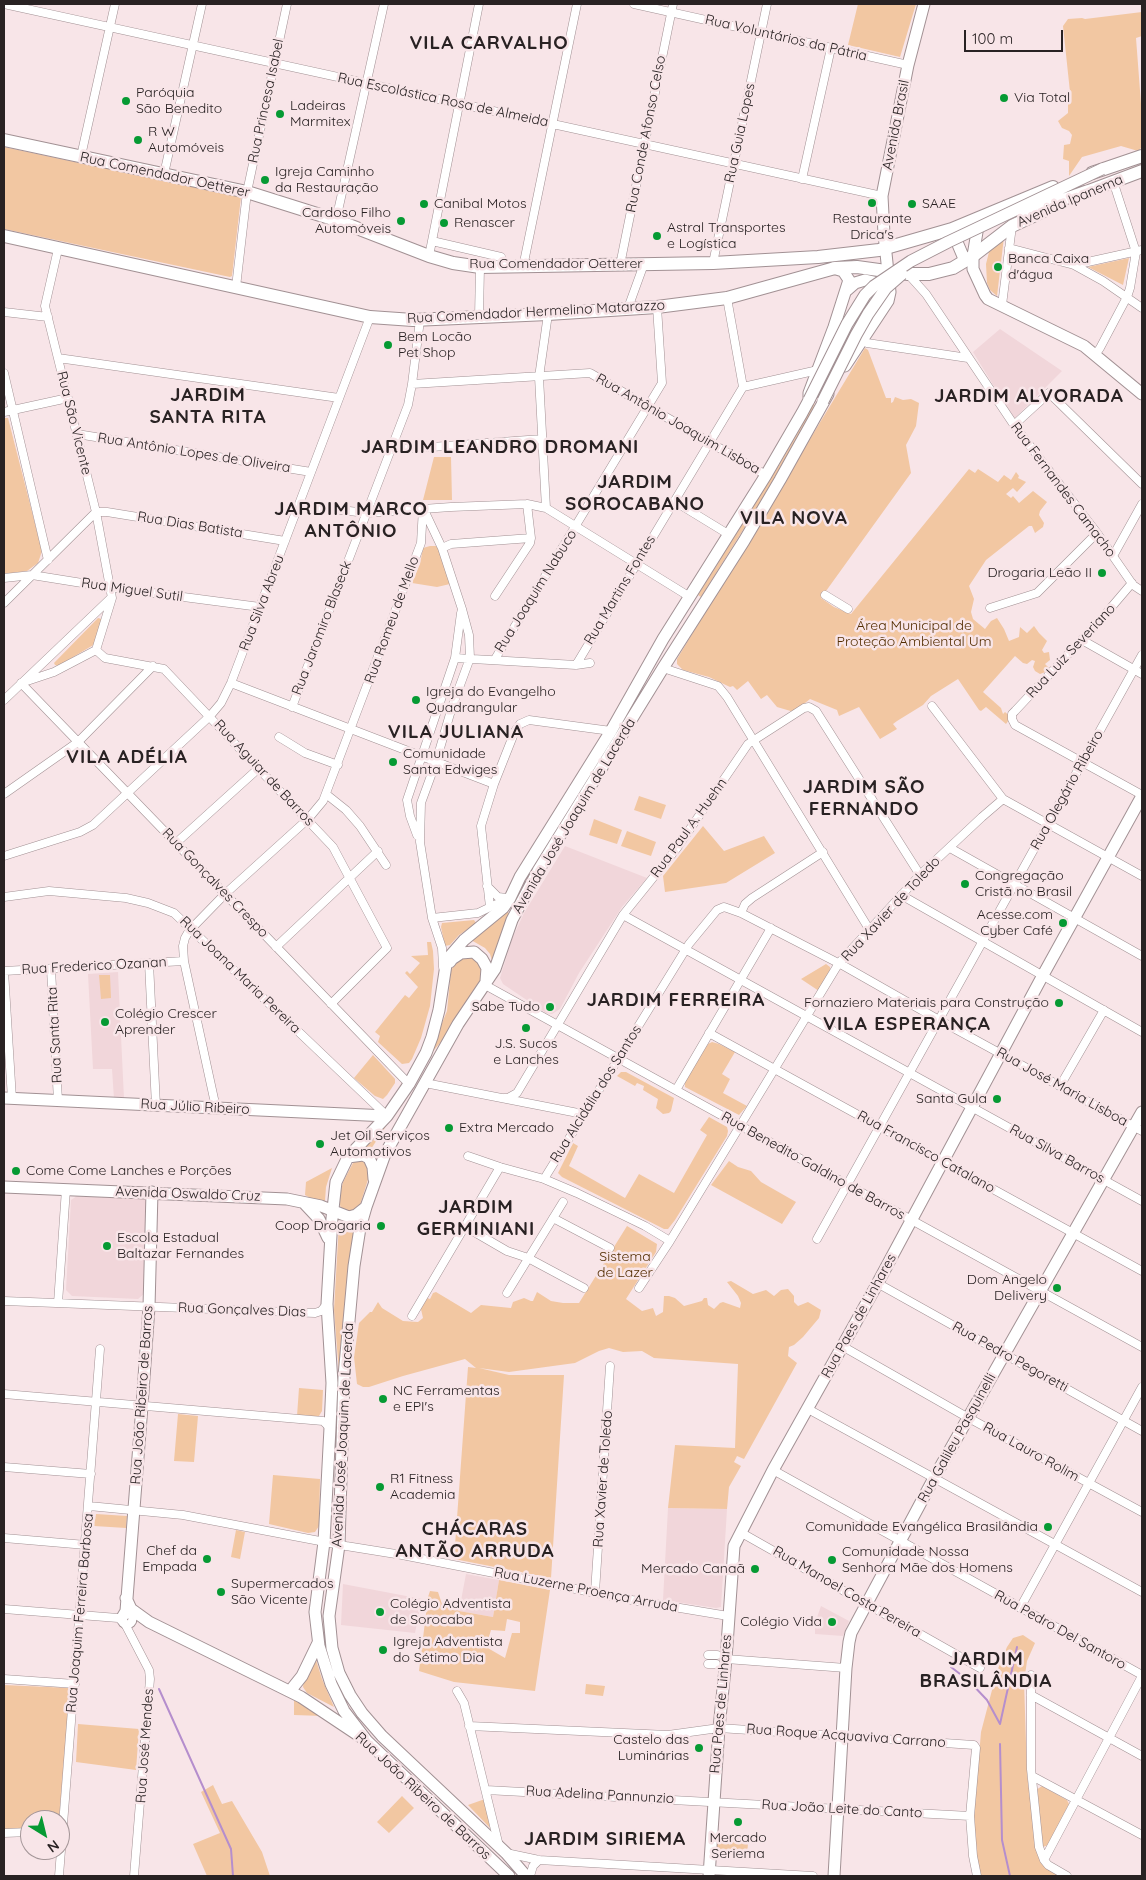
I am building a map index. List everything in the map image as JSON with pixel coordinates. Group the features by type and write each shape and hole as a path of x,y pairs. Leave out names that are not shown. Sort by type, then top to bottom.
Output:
{"main road":[{"name":"Avenida Brasil","path":"888,272 882,196 908,65 924,4"},
{"name":"Rua Comendador Oetterer","path":"4,140 247,192 336,220 429,256 453,263 480,267 713,262 818,257 886,249"},
{"name":"Avenida Ipanema","path":"886,249 946,231 1066,182 1142,156"},
{"path":"809,400 847,324 865,295 874,286 911,261 948,242 1102,169"},
{"name":"Avenida Ipanema","path":"832,268 857,267 908,274 929,274 945,271 969,258 1012,226 1088,191 1142,171"},
{"path":"823,401 868,314 886,288 897,278 934,254 973,235 1015,216 1088,191"},
{"path":"969,258 979,217"},
{"path":"946,231 954,235 969,258 985,295 1084,346 1142,393"},
{"path":"884,234 890,240 901,245"},
{"name":"Rua Comendador Hermelino Matarazzo","path":"4,236 370,317 420,320 548,314 656,306 727,298 832,268"},
{"path":"832,268 843,271 848,276 849,280 846,290"},
{"name":"Avenida José Joaquim de Lacerda","path":"382,1736 356,1704 338,1673 332,1648 328,1616 339,1545 344,1376 354,1266 366,1207 385,1154 458,1024 485,985 501,955 504,939 512,920 538,871 780,480 823,401 888,301 890,292 888,272"},
{"path":"846,290 852,285 865,280 870,280 877,284 885,296 878,314"},
{"name":"Avenida José Joaquim de Lacerda","path":"367,1740 347,1715 331,1684 318,1642 315,1612 324,1542 330,1428 332,1383 327,1304 329,1247 336,1182 348,1156 387,1116 409,1084 432,1037 446,965 455,948 503,908 510,898 520,877 611,731 655,653 766,475 809,400 809,393 846,290"},
{"name":"Rua Paes de Linhares","path":"710,1873 719,1728 720,1659 728,1616 734,1546 773,1470 912,1220 1142,796"},
{"path":"444,981 452,959 461,953 470,952 479,956 487,968 488,974 485,985"},
{"name":"Rua Júlio Ribeiro","path":"8,1099 387,1116"},
{"name":"Rua Galileu Pasquinelli","path":"834,1876 846,1668 851,1633 934,1478 1103,1180 1138,1129 1142,1112"},
{"path":"348,1156 363,1155 369,1158 373,1167 374,1186"},
{"name":"Avenida Oswaldo Cruz","path":"4,1187 268,1197 304,1203 332,1210 349,1217 356,1215 366,1207"},
{"name":"Rua João Ribeiro de Barros","path":"149,1622 125,1621 149,1307 152,1192"},
{"path":"304,1203 319,1219 326,1232 329,1247"},
{"name":"Rua João Ribeiro de Barros","path":"126,1598 131,1609 149,1622 301,1697 367,1740 509,1876"},
{"path":"301,1697 299,1688 302,1676 318,1642"},
{"path":"290,1692 302,1676"},
{"path":"334,1718 347,1715 356,1704"},
{"name":"Rua João Ribeiro de Barros","path":"382,1736 503,1850 526,1876"}],"street":[{"name":"Rua Escolástica Rosa de Almeida","path":"4,4 882,196"},
{"path":"81,156 115,4"},
{"path":"164,174 202,4"},
{"name":"Rua Princesa Isabel","path":"236,287 247,192 287,4"},
{"path":"336,220 384,4"},
{"path":"429,256 479,4"},
{"path":"523,267 577,4"},
{"name":"Rua Voluntários da Pátria","path":"634,4 672,8 831,48 908,65"},
{"name":"Rua Guia Lopes","path":"713,262 767,4"},
{"name":"Rua Conde Afonso Celso","path":"620,265 672,8"},
{"path":"802,179 831,48"},
{"path":"1094,355 1100,348 1127,297 1139,251 1114,181"},
{"path":"1002,305 1012,226"},
{"name":"Rua Comendador Oetterer","path":"432,241 500,257"},
{"path":"1009,248 1074,265 1142,308"},
{"name":"Rua São Vicente","path":"58,249 45,306 96,512 112,598"},
{"path":"1074,265 1139,251"},
{"path":"628,308 644,264"},
{"path":"479,317 480,267"},
{"name":"Rua Fernandes Camacho","path":"908,274 926,294 1014,425 1132,583 1142,591"},
{"path":"727,298 742,387 818,370"},
{"name":"Rua Joaquim Nabuco","path":"495,659 662,383 656,306"},
{"path":"4,312 48,317"},
{"path":"546,508 539,376 548,314"},
{"name":"Rua Silva Abreu","path":"4,856 93,825 210,716 221,703 231,683 370,317"},
{"name":"Rua Jaromiro Blaseck","path":"292,707 408,405 420,320"},
{"path":"862,340 968,358"},
{"path":"58,358 339,398"},
{"path":"4,373 48,560"},
{"name":"Rua Antônio Joaquim Lisboa","path":"539,376 590,373 766,475"},
{"path":"412,384 539,376"},
{"name":"Rua Martins Fontes","path":"576,665 742,387"},
{"path":"1014,425 1049,394 1142,484"},
{"path":"4,412 68,398"},
{"name":"Rua Antônio Lopes de Oliveira","path":"77,434 311,472"},
{"path":"390,450 542,439"},
{"path":"674,501 728,534"},
{"path":"495,596 530,543 527,504"},
{"path":"299,505 366,513 423,508 527,504 546,508 690,597"},
{"path":"423,508 442,548 469,635 470,658 421,802 420,842 432,918 442,948 444,981"},
{"name":"Rua Romeu de Mello","path":"192,928 225,894 308,819 323,802 421,543 423,508"},
{"path":"1113,556 1141,508"},
{"path":"4,603 96,512"},
{"name":"Rua Dias Batista","path":"96,512 107,512 285,541"},
{"path":"990,608 1037,593 1097,534"},
{"path":"442,548 451,544 531,538"},
{"name":"Rua Miguel Sutil","path":"4,578 32,575 260,607"},
{"name":"Rua Luiz Severiano","path":"1082,763 1015,725 1012,714 1082,640 1132,583"},
{"path":"825,595 848,609"},
{"path":"4,700 112,598"},
{"path":"21,683 54,672 96,650 112,598"},
{"path":"420,842 410,816 407,800 455,658 462,609"},
{"path":"98,611 105,611 106,617"},
{"path":"1082,640 1142,674"},
{"name":"Rua Aguiar de Barros","path":"96,650 105,658 164,668 333,847 387,948 332,1004"},
{"name":"Rua Olegário Ribeiro","path":"817,1239 1142,656"},
{"path":"455,658 576,665 590,663"},
{"path":"46,659 54,672"},
{"path":"4,794 78,742 153,666"},
{"path":"663,668 718,686 732,704 752,740 869,929"},
{"name":"Rua Gonçalves Crespo","path":"21,683 409,1084"},
{"path":"231,683 494,784"},
{"path":"932,706 1003,799 1142,876"},
{"path":"752,740 804,708 809,707 816,711 920,875"},
{"path":"490,907 480,826 494,784 520,724 529,720 611,731"},
{"path":"279,737 305,753 338,765"},
{"name":"Rua Paul A. Huehn","path":"517,1093 623,915 677,848 752,740"},
{"path":"1082,763 1142,796"},
{"path":"176,843 259,768"},
{"path":"326,794 346,810 360,826 386,865"},
{"name":"Rua Xavier de Toledo","path":"639,1288 808,1017 839,963 920,875 1003,799"},
{"path":"950,848 1142,956"},
{"path":"276,947 378,851"},
{"path":"741,913 745,904 752,898 823,852"},
{"path":"488,886 498,897 510,898"},
{"name":"Rua Joana Maria Pereira","path":"4,897 49,891 126,898 148,903 174,913 192,928 387,1116"},
{"path":"901,895 1142,1032"},
{"name":"Avenida José Joaquim de Lacerda","path":"432,918 478,913 510,898"},
{"name":"Rua José Maria Lisboa","path":"717,910 724,907 741,913 839,963 1138,1129"},
{"name":"Rua Alcidália dos Santos","path":"544,1179 686,950 717,910"},
{"name":"Rua Silva Barros","path":"623,915 1142,1201"},
{"path":"192,928 185,938 183,946 184,961 216,1108"},
{"path":"676,1090 771,928"},
{"name":"Rua Frederico Ozanan","path":"4,972 184,961"},
{"path":"149,963 156,1106"},
{"name":"Rua Santa Rita","path":"51,969 58,1101"},
{"path":"4,972 8,1099"},
{"name":"Rua Benedito Galdino de Barros","path":"485,985 1142,1347"},
{"path":"1060,1086 1104,1010"},
{"name":"Rua Francisco Catalano","path":"710,1033 1142,1272"},
{"path":"425,1083 583,1114"},
{"path":"504,1098 517,1093 520,1101 523,1102"},
{"path":"468,1156 544,1179 577,1193 670,1241"},
{"path":"412,1316 500,1167"},
{"path":"58,1303 66,1189"},
{"path":"507,1293 562,1202"},
{"path":"553,1218 610,1248"},
{"path":"464,1226 507,1251 528,1258 584,1288"},
{"name":"Rua Pedro Pegoretti","path":"877,1283 1142,1430"},
{"name":"Rua Gonçalves Dias","path":"4,1301 315,1313 321,1311 327,1304"},
{"name":"Rua Lauro Rolim","path":"842,1346 968,1418 1142,1512"},
{"name":"Rua Joaquim Ferreira Barbosa","path":"63,1810 86,1544 100,1349"},
{"name":"Rua Xavier de Toledo","path":"595,1592 610,1366"},
{"path":"1020,1608 1142,1387"},
{"path":"4,1394 323,1421 330,1428"},
{"path":"808,1409 1142,1592"},
{"path":"4,1467 91,1474"},
{"path":"773,1470 900,1541"},
{"name":"Rua Luzerne Proença Arruda","path":"89,1506 182,1515 402,1555 582,1594 595,1592 631,1603 728,1616"},
{"name":"Rua Manoel Costa Pereira","path":"740,1532 980,1668"},
{"path":"4,1538 86,1544"},
{"name":"Rua Pedro Del Santoro","path":"900,1541 1142,1676"},
{"path":"4,1609 118,1618 125,1621"},
{"name":"Rua José Mendes","path":"125,1621 149,1670 150,1679 134,1876"},
{"path":"708,1655 720,1659 846,1668"},
{"path":"708,1664 720,1659"},
{"path":"1031,1675 1032,1776 1039,1846 1044,1860 1054,1869 1067,1876"},
{"path":"1044,1860 1142,1676"},
{"path":"4,1679 74,1684"},
{"path":"457,1691 464,1703 503,1850 539,1860 710,1873 813,1876"},
{"path":"1031,1695 1142,1756"},
{"path":"557,1729 558,1720"},
{"name":"Rua Roque Acquaviva Carrano","path":"469,1726 668,1735 719,1728 974,1745 976,1748 970,1816"},
{"path":"1032,1776 1142,1835"},
{"name":"Rua Adelina Pannunzio","path":"486,1790 714,1801"},
{"name":"Rua João Leite do Canto","path":"714,1801 970,1816"},
{"path":"970,1816 973,1856 977,1876"},
{"path":"4,1833 20,1832"},
{"name":"Rua Joaquim Ferreira Barbosa","path":"59,1876 60,1860"},
{"path":"530,1876 533,1866 539,1860"}],"shaded area":[{"path":"1000,329 1062,371 1014,419 973,352"},
{"path":"565,846 647,878 622,907 579,973 560,1009 552,1014 546,1013 503,984 500,978 512,939 524,913"},
{"name":"Colégio Crescer Aprender","path":"118,972 124,1099 114,1099 112,1069 93,1069 88,974"},
{"name":"Escola Estadual Baltazar Fernandes","path":"77,1196 145,1199 149,1202 144,1294 138,1299 72,1296 66,1290 71,1200"},
{"path":"668,1508 727,1509 721,1607 716,1608 663,1600"},
{"path":"466,1574 499,1580 493,1617 459,1611"},
{"name":"Colégio Adventista de Sorocaba","path":"343,1584 422,1599 415,1633 341,1625"},
{"name":"Colégio Vida","path":"821,1606 849,1621 843,1636 815,1634 815,1623"}],"green space":[{"path":"858,4 916,4 900,57 848,45"},
{"path":"1142,12 1142,36 1136,38 1142,117 1142,147 1138,151 1121,146 1082,157 1069,176 1069,161 1063,159 1064,145 1070,144 1072,135 1069,131 1062,128 1058,121 1068,113 1068,94 1070,92 1063,26 1068,19 1085,19"},
{"path":"4,147 241,197 232,276 4,229"},
{"path":"1004,237 997,296 990,290 987,283 986,264 989,252"},
{"path":"1129,258 1123,285 1088,267"},
{"name":"Área Municipal de Proteção Ambiental Um","path":"865,348 868,350 886,398 891,398 891,403 895,397 903,400 911,399 919,403 916,426 906,445 911,473 821,598 834,607 851,614 969,469 975,473 978,469 998,482 1004,475 1011,480 1016,472 1019,476 1018,478 1026,482 1017,492 1013,488 1006,494 1011,498 1013,496 1019,503 1033,491 1047,502 1039,515 1044,523 1043,527 1035,533 1032,526 1029,526 986,560 969,586 974,599 971,612 973,619 985,629 991,621 997,618 1009,641 1019,637 1020,627 1027,633 1034,626 1047,641 1042,650 1044,653 1049,652 1050,660 1045,664 1049,668 1048,671 1040,674 1033,667 1035,661 1032,660 1027,664 1023,663 1015,656 983,692 1001,708 1003,714 1005,712 1011,717 1006,724 986,707 981,711 979,710 958,679 893,724 897,729 880,739 859,707 839,716 837,710 810,699 794,712 777,707 767,695 761,699 748,681 737,690 733,686 730,687 709,677 683,670 677,664 677,659"},
{"path":"817,395 813,409 785,463 701,597 698,595 781,462"},
{"path":"4,418 8,418 42,551 38,563 27,571 4,574"},
{"path":"434,457 451,457 452,500 423,500"},
{"path":"436,546 440,550 450,584 437,587 412,583 420,564 423,548"},
{"path":"98,618 102,619 95,644 58,666 55,665 54,663"},
{"path":"639,796 666,805 661,819 634,810"},
{"path":"594,819 622,830 617,844 589,835"},
{"path":"703,826 724,851 764,836 775,853 726,883 665,892 663,876"},
{"path":"627,831 656,842 651,856 621,846"},
{"path":"506,909 509,914 492,961 490,954 485,948 471,940"},
{"path":"474,920 476,923 474,925 459,935 450,945 445,946 441,927 442,923"},
{"path":"427,942 431,942 434,969 430,1006 421,1038 412,1059 409,1063 402,1064 378,1042 380,1036 375,1032 405,995 409,998 418,987 405,973 407,971 410,974 420,963 411,956 428,955"},
{"path":"467,956 477,960 484,974 475,991 451,1030 429,1056 413,1085 371,1149 360,1144 433,1045 447,1011 451,970 459,959"},
{"path":"826,964 830,967 830,972 819,991 801,979"},
{"path":"99,975 110,975 111,998 101,999"},
{"path":"712,1042 735,1052 722,1074 730,1079 723,1093 747,1106 739,1115 685,1087 685,1081 708,1044"},
{"path":"373,1055 395,1079 395,1083 383,1099 375,1096 354,1078"},
{"path":"621,1072 626,1072 674,1098 671,1111 663,1114 656,1108 658,1099 643,1090 644,1086 637,1083 635,1086 617,1076"},
{"path":"709,1117 727,1127 727,1136 668,1229 664,1229 562,1177 558,1173 573,1143 578,1146 569,1166 625,1198 639,1174 674,1193 707,1135 700,1130"},
{"path":"361,1158 371,1170 360,1205 352,1212 341,1210 339,1199 343,1182 353,1163"},
{"path":"729,1161 738,1167 751,1171 761,1182 796,1202 782,1224 711,1185"},
{"path":"332,1168 326,1187 325,1201 312,1199 305,1195 306,1182"},
{"path":"339,1223 356,1227 335,1541 333,1541 339,1373 334,1310"},
{"name":"Sistema de Lazer","path":"627,1226 657,1244 656,1252 626,1299 642,1311 653,1308 656,1316 663,1312 664,1296 675,1298 684,1306 707,1298 708,1305 714,1309 723,1302 740,1308 741,1303 738,1296 727,1282 731,1281 753,1294 766,1290 774,1296 781,1290 788,1289 794,1296 794,1302 798,1306 808,1302 821,1310 819,1318 803,1337 789,1347 788,1356 797,1363 744,1459 737,1456 734,1462 741,1466 729,1487 727,1509 668,1508 675,1445 735,1448 738,1364 654,1358 642,1351 623,1352 609,1348 575,1363 509,1372 479,1368 509,1375 564,1375 551,1578 454,1559 468,1367 476,1368 465,1359 369,1387 363,1387 357,1384 354,1357 359,1323 372,1312 378,1302 382,1308 403,1321 418,1322 423,1318 420,1305 427,1298 430,1299 433,1293 436,1292 471,1313 481,1305 511,1308 513,1302 524,1298 533,1301 537,1292 551,1301 579,1303"},
{"path":"299,1388 323,1390 322,1411 319,1416 297,1416"},
{"path":"178,1414 198,1416 194,1462 174,1461"},
{"path":"273,1475 320,1479 319,1526 315,1532 308,1533 269,1524"},
{"path":"96,1514 127,1516 126,1528 94,1526"},
{"path":"236,1530 245,1532 240,1559 231,1557"},
{"path":"499,1580 550,1590 535,1691 454,1682 419,1671 430,1591 438,1592 443,1607 456,1604 459,1611 493,1617","holes":["507,1619 520,1622 520,1633 512,1633 505,1658 486,1647 491,1630 505,1631"]},
{"path":"1023,1635 1035,1643 1027,1661 1024,1682 1027,1773 1036,1847 1061,1876 981,1876 977,1857 974,1817 981,1732 997,1671 1007,1647 1013,1638"},
{"path":"316,1660 334,1707 307,1693 303,1687 304,1679"},
{"path":"586,1684 605,1686 603,1696 585,1694"},
{"path":"4,1685 70,1688 60,1810 20,1810 20,1830 4,1831"},
{"path":"294,1700 308,1707 323,1716 294,1715"},
{"path":"78,1724 139,1729 136,1770 76,1762"},
{"path":"213,1785 222,1804 232,1801 262,1852 270,1876 207,1876 193,1844 220,1833 201,1792"},
{"path":"1042,1786 1067,1800 1069,1804 1048,1845 1043,1847 1041,1845 1036,1790"},
{"path":"402,1796 414,1808 389,1833 377,1822"},
{"path":"485,1799 490,1828 468,1805"},
{"path":"716,1841 748,1843 747,1856 716,1854"}],"waterway":[{"path":"1000,1724 1017,1647"},
{"path":"951,1667 969,1681 987,1700 1000,1724"},
{"path":"159,1689 231,1849 233,1876"},
{"path":"1000,1744 1002,1840 1010,1876"}],"place":[{"name":"Via Total","path":"1004,98"},
{"name":"Paróquia São Benedito","path":"126,101"},
{"name":"Ladeiras Marmitex","path":"280,114"},
{"name":"R W Automóveis","path":"138,140"},
{"name":"Igreja Caminho da Restauração","path":"265,180"},
{"name":"Restaurante Drica's","path":"872,203"},
{"name":"Canibal Motos","path":"424,204"},
{"name":"SAAE","path":"912,204"},
{"name":"Cardoso Filho Automóveis","path":"401,221"},
{"name":"Renascer","path":"444,223"},
{"name":"Astral Transportes e Logística","path":"657,236"},
{"name":"Banca Caixa d'água","path":"998,267"},
{"name":"Bem Locão Pet Shop","path":"388,345"},
{"name":"Drogaria Leão II","path":"1102,573"},
{"name":"Igreja do Evangelho Quadrangular","path":"416,700"},
{"name":"Comunidade Santa Edwiges","path":"393,762"},
{"name":"Congregação Cristã no Brasil","path":"965,884"},
{"name":"Acesse.com Cyber Café","path":"1063,923"},
{"name":"Fornaziero Materiais para Construção","path":"1059,1003"},
{"name":"Sabe Tudo","path":"550,1007"},
{"name":"Colégio Crescer Aprender","path":"105,1022"},
{"name":"J.S. Sucos e Lanches","path":"526,1028"},
{"name":"Santa Gula","path":"997,1099"},
{"name":"Extra Mercado","path":"449,1128"},
{"name":"Jet Oil Serviços Automotivos","path":"320,1144"},
{"name":"Come Come Lanches e Porções","path":"16,1171"},
{"name":"Coop Drogaria","path":"381,1226"},
{"name":"Escola Estadual Baltazar Fernandes","path":"107,1246"},
{"name":"Dom Angelo Delivery","path":"1057,1288"},
{"name":"NC Ferramentas e EPI's","path":"383,1399"},
{"name":"R1 Fitness Academia","path":"380,1487"},
{"name":"Comunidade Evangélica Brasilândia","path":"1048,1527"},
{"name":"Chef da Empada","path":"207,1559"},
{"name":"Comunidade Nossa Senhora Mãe dos Homens","path":"832,1560"},
{"name":"Mercado Canaã","path":"755,1569"},
{"name":"Supermercados São Vicente","path":"221,1592"},
{"name":"Colégio Adventista de Sorocaba","path":"380,1612"},
{"name":"Colégio Vida","path":"832,1622"},
{"name":"Igreja Adventista do Sétimo Dia","path":"383,1650"},
{"name":"Castelo das Luminárias","path":"699,1748"},
{"name":"Mercado Seriema","path":"738,1822"}],"district":[{"name":"VILA CARVALHO","path":"489,43"},
{"name":"JARDIM ALVORADA","path":"1029,396"},
{"name":"JARDIM SANTA RITA","path":"208,406"},
{"name":"JARDIM LEANDRO DROMANI","path":"500,447"},
{"name":"JARDIM SOROCABANO","path":"635,493"},
{"name":"VILA NOVA","path":"794,518"},
{"name":"JARDIM MARCO ANTÔNIO","path":"351,520"},
{"name":"VILA JULIANA","path":"456,732"},
{"name":"VILA ADÉLIA","path":"127,757"},
{"name":"JARDIM SÃO FERNANDO","path":"864,798"},
{"name":"JARDIM FERREIRA","path":"676,1000"},
{"name":"VILA ESPERANÇA","path":"907,1024"},
{"name":"JARDIM GERMINIANI","path":"476,1218"},
{"name":"CHÁCARAS ANTÃO ARRUDA","path":"475,1540"},
{"name":"JARDIM BRASILÂNDIA","path":"986,1670"},
{"name":"JARDIM SIRIEMA","path":"605,1839"}]}
